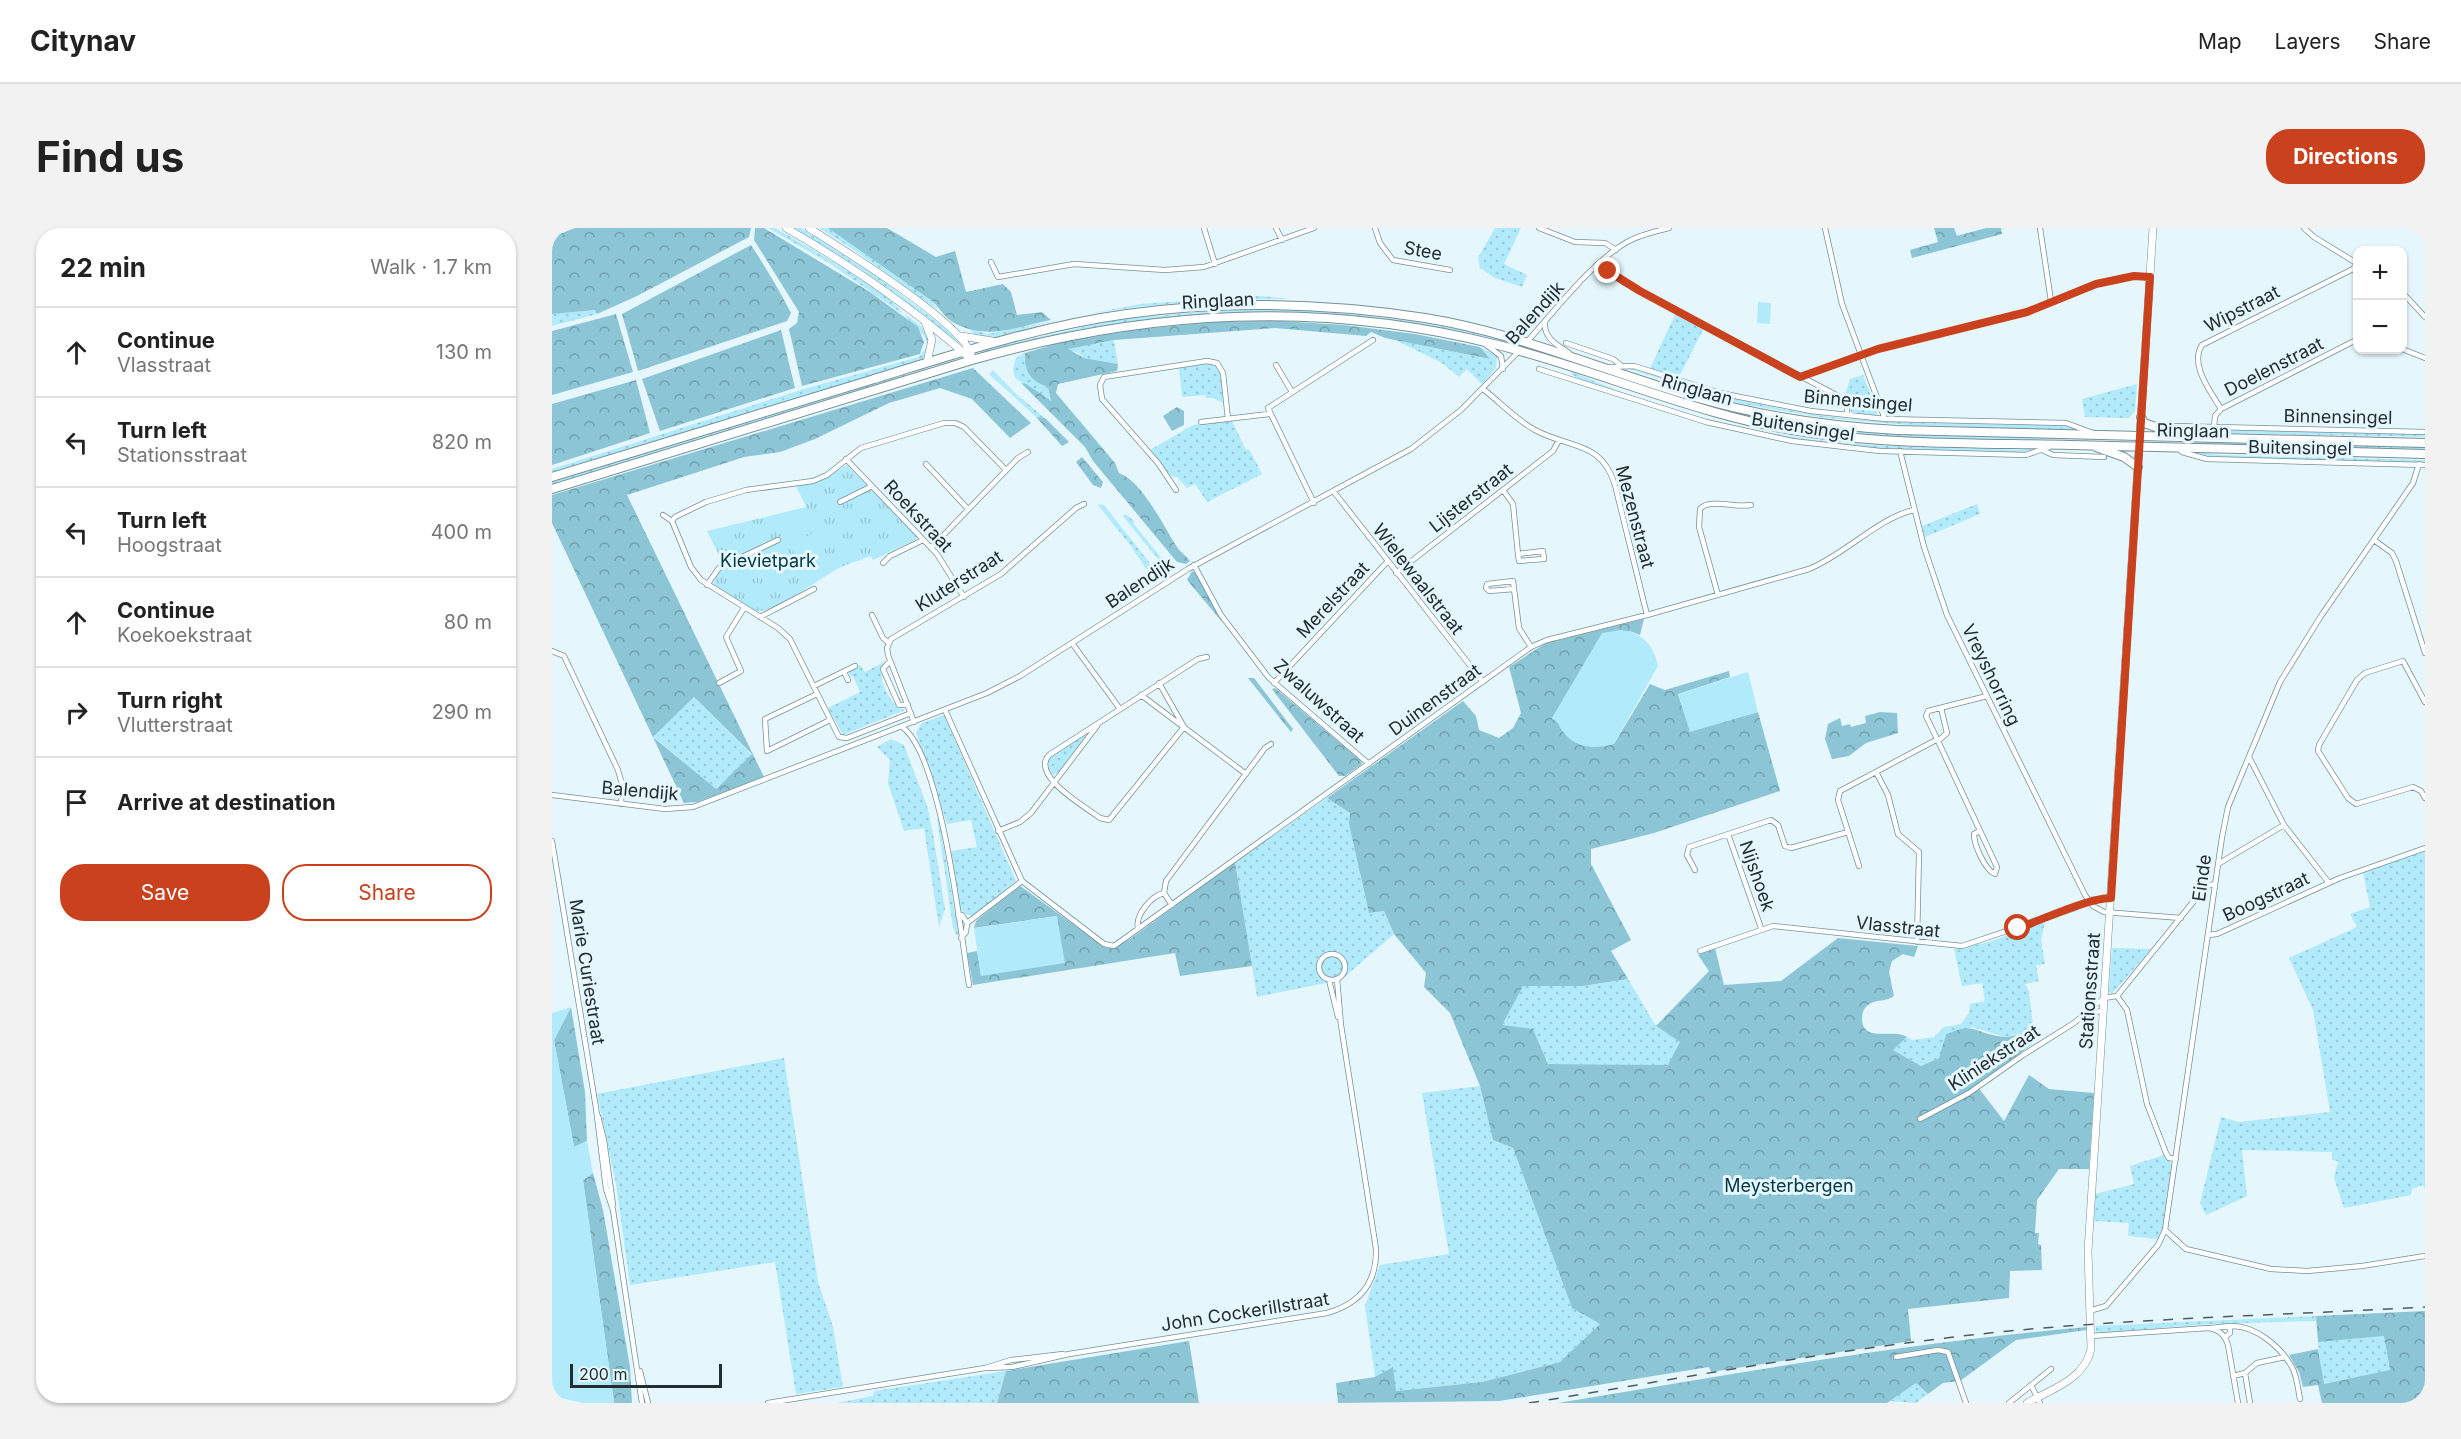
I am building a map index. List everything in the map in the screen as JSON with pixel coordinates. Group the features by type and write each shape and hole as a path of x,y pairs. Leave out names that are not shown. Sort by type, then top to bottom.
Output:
{"highway":[{"name":"Ringlaan","path":"966,351 1072,323 1128,314 1205,306 1282,304 1418,317 1526,342 1697,398 1800,421 1897,430 2425,443"},
{"name":"Ringlaan","path":"972,360 1040,342 1116,327 1241,316 1366,321 1484,342 1519,351 1696,408 1781,428 1868,439 2425,454"},
{"path":"552,477 966,351"},
{"path":"552,489 972,360"},
{"path":"2141,417 2145,423 2173,433 2176,437"},
{"path":"2094,445 2124,457 2138,467"}],"main road":[{"path":"786,228 845,264 966,351"},
{"name":"Ringlaan","path":"809,228 904,291 958,335 972,360"},
{"name":"Stationsstraat","path":"2027,1403 2039,1400 2069,1380 2085,1366 2091,1349 2088,1251 2153,228"},
{"path":"924,320 932,336 931,353 927,362"},
{"name":"Ringlaan","path":"958,335 986,341 1000,341"}],"street":[{"path":"1204,228 1215,264"},
{"path":"1276,228 1282,240"},
{"path":"991,262 998,277 1009,278 1074,264 1165,270 1188,269 1215,264 1314,228"},
{"name":"Stee","path":"1375,228 1385,252 1397,262 1450,270"},
{"path":"1539,228 1575,242 1605,243 1616,250"},
{"name":"Balendijk","path":"552,795 665,809 693,807 1010,683 1194,565 1411,449 1446,423 1484,389 1601,263 1616,250 1632,240 1669,228"},
{"path":"1825,228 1842,304 1885,419"},
{"path":"2040,228 2051,301"},
{"path":"2304,228 2353,261"},
{"path":"1601,263 1623,282 1844,401 1848,407 1847,416"},
{"name":"Wipstraat","path":"2220,409 2198,365 2197,355 2202,345 2353,269"},
{"path":"1800,377 1909,340 2000,320 2109,280 2134,276 2150,277"},
{"path":"2407,297 2425,317"},
{"path":"1545,323 1546,333 1552,341 1571,356"},
{"path":"1314,502 1269,414 1269,406 1365,347 1372,340"},
{"path":"1484,342 1501,356 1503,369"},
{"name":"Doelenstraat","path":"2214,427 2215,416 2220,409 2353,342"},
{"name":"Binnensingel","path":"1566,343 1613,359 1622,366"},
{"path":"2407,351 2425,358"},
{"path":"1176,490 1172,482 1102,399 1100,386 1104,377 1208,361 1217,363 1223,373 1228,419"},
{"name":"Buitensingel","path":"1552,361 1568,376"},
{"path":"1276,364 1292,392"},
{"name":"Binnensingel","path":"1606,367 1634,366 1749,400 1847,416 2066,423 2095,435"},
{"name":"Buitensingel","path":"1539,369 1568,376 1679,415 1735,430 1822,446 2026,455 2054,445"},
{"name":"Mezenstraat","path":"1484,389 1527,425 1595,453 1608,465 1615,484 1647,615"},
{"path":"1201,422 1269,414"},
{"path":"672,521 678,515 722,496 746,490 813,481 827,475 861,448 950,422 964,427 1006,470"},
{"name":"Binnensingel","path":"2175,426 2425,432"},
{"path":"2206,438 2214,427"},
{"name":"Lijsterstraat","path":"1396,573 1553,451 1559,440"},
{"name":"Buitensingel","path":"2178,448 2182,452 2207,459 2425,465"},
{"name":"Buitensingel","path":"2042,450 2053,456 2103,457"},
{"name":"Vreyshorring","path":"1900,451 1914,510 1941,601 2089,900"},
{"path":"931,548 1006,470 1028,452"},
{"name":"Roekstraat","path":"846,459 943,561 964,597"},
{"path":"926,464 968,509"},
{"name":"Einde","path":"2090,1311 2106,1306 2158,1245 2165,1230 2228,807 2268,707 2289,666 2413,483 2418,464"},
{"path":"1172,482 1178,480"},
{"path":"840,502 872,486"},
{"path":"1503,490 1512,501 1518,554 1519,561 1544,559 1543,551 1518,554"},
{"name":"Wielewaalstraat","path":"1334,492 1483,682"},
{"name":"Kluterstraat","path":"889,643 1001,574 1076,508 1084,504"},
{"path":"1718,595 1700,532 1700,510 1708,504 1740,507 1751,504"},
{"name":"Duinenstraat","path":"945,710 1022,881 1107,946 1114,946 1531,647 1546,640 1647,615 1818,565 1899,514 1914,510"},
{"path":"663,515 672,521 691,567 707,585 782,630 790,639 830,720 842,738 842,750"},
{"path":"707,585 719,568 778,540"},
{"path":"883,563 890,556 923,540"},
{"path":"2373,540 2392,553 2396,561 2425,653"},
{"name":"Merelstraat","path":"1274,683 1388,562"},
{"name":"Zwaluwstraat","path":"1194,565 1221,615 1274,683 1369,764"},
{"path":"1514,589 1489,591 1486,588 1487,584 1514,581 1519,628 1531,647"},
{"path":"760,617 814,589"},
{"path":"719,683 741,671 726,637 744,608"},
{"path":"872,615 883,638 889,643 887,648 890,661 914,722"},
{"path":"1072,643 1120,709"},
{"path":"552,651 564,656 618,770 622,784 621,804"},
{"path":"1184,728 1109,820 1100,818 1054,783 1044,767 1046,757 1159,683 1198,659 1207,657"},
{"path":"890,661 883,669 899,705 908,705"},
{"path":"2425,702 2403,661 2360,676 2319,745 2318,751 2348,798 2356,804 2413,787 2421,791 2425,798"},
{"path":"814,687 855,666"},
{"path":"844,672 848,680"},
{"path":"1159,683 1184,728"},
{"path":"818,694 765,719 767,751 830,720"},
{"path":"1141,695 1246,774"},
{"path":"1980,831 1974,834 1974,840 1989,870 1995,874 1997,867 1926,716 1928,711 1987,696"},
{"path":"1859,866 1838,794 1937,741 1947,733 1941,708"},
{"path":"842,738 910,713"},
{"path":"998,831 1027,817 1100,722"},
{"path":"902,726 914,739 933,790 944,834 969,985"},
{"path":"1172,905 1164,893 1166,881 1265,748 1271,744"},
{"name":"Boogstraat","path":"2208,935 2217,934 2329,883 2284,825 2248,756"},
{"path":"1876,772 1888,795 1898,834 1919,852 1917,942"},
{"name":"Nijshoek","path":"1695,870 1687,855 1689,847 1774,820 1785,846 1791,848 1848,832"},
{"path":"2218,864 2284,825"},
{"name":"Nijshoek","path":"1728,834 1761,928"},
{"name":"Marie Curiestraat","path":"552,841 596,1108 606,1189 613,1210 638,1362"},
{"path":"2329,883 2425,848"},
{"path":"967,923 1022,881"},
{"path":"2104,998 2117,996 2206,886 2215,884"},
{"path":"1138,929 1138,918 1155,896 1164,893"},
{"path":"2111,898 2089,900 2093,906 2110,912 2181,918"},
{"name":"Vlasstraat","path":"1700,951 1761,928 1773,926 1953,946 1968,944 2075,908 2089,900"},
{"path":"958,915 962,915 967,923 966,932 961,938"},
{"name":"John Cockerillstraat","path":"768,1403 985,1368 1020,1359 1069,1354 1327,1313 1347,1306 1363,1294 1375,1268 1376,1249 1341,1025 1337,980 1344,973 1345,963 1339,956 1331,954 1323,957 1318,964 1322,976 1329,980 1341,1025"},
{"path":"1329,980 1337,980"},
{"path":"2117,996 2127,1010 2147,1104 2166,1153 2169,1158 2176,1159"},
{"name":"Kliniekstraat","path":"1920,1119 1969,1093 2081,1018 2104,998"},
{"name":"Kliniekstraat","path":"2081,1018 2103,1010"},
{"path":"2165,1230 2186,1249 2271,1269 2307,1271 2394,1263 2425,1256"},
{"path":"2225,1337 2230,1334 2230,1326"},
{"path":"2091,1336 2242,1326 2255,1330 2285,1357 2293,1368 2300,1399"},
{"path":"2211,1328 2225,1337 2238,1403"},
{"path":"1896,1357 1938,1350 1948,1352 1966,1403"},
{"path":"2233,1376 2245,1373 2261,1362 2285,1357"},
{"path":"638,1362 642,1403"},
{"path":"638,1362 648,1403"},
{"path":"2009,1403 2051,1369"},
{"path":"2245,1373 2250,1403"},
{"path":"2031,1385 2039,1400"},
{"path":"552,1402 558,1403"}],"green space":[{"path":"575,228 751,228 749,237 637,296 597,314 595,310 552,314 552,237"},
{"path":"755,228 764,228 870,292 918,327 924,342 920,354 802,386 789,329 797,323 799,312 754,240"},
{"path":"768,228 775,228 865,282 903,314 829,263"},
{"path":"793,228 801,228 876,276 960,339 962,346 831,251"},
{"path":"819,228 828,228 932,301 938,310 854,250"},
{"path":"828,228 887,228 936,257 955,251 966,292 1003,284 1011,292 1017,315 1042,312 1051,320 1003,331 968,329 952,322 932,301"},
{"path":"1495,228 1521,228 1504,264 1527,275 1522,287 1495,278 1480,268 1478,258"},
{"path":"1934,228 1954,228 1957,236 1986,228 2001,228 2002,234 1912,258 1910,250 1938,242"},
{"path":"751,245 791,313 787,321 638,371 622,314"},
{"path":"1261,296 1291,299 1174,304 1116,310 1071,318 1140,304"},
{"path":"1758,302 1771,303 1770,324 1757,323"},
{"path":"1242,308 1376,317 1442,326 1508,340 1507,342 1467,332 1246,313 1186,315 1114,324 983,353 980,350 1115,320"},
{"path":"596,310 597,314 552,326 552,314"},
{"path":"1676,313 1704,328 1679,377 1650,368"},
{"path":"616,314 633,372 552,395 552,331"},
{"path":"905,314 922,327 930,338 928,355 924,360 552,472 552,469 804,389 918,357 927,344 922,333"},
{"path":"1057,320 987,339 975,337 971,330 957,324 987,334"},
{"path":"1280,321 1344,325 1415,334 1480,347 1490,359 1385,338 1371,332 1366,336 1275,328 1114,340 1068,349 1084,358 1118,364 1117,371 1058,384 1056,393 1115,463 1119,473 1136,485 1144,495 1177,547 1190,561 1186,564 1177,562 1093,461 1085,447 1021,383 1051,401 1048,387 1037,382 1029,374 1025,353 1062,342 1134,330 1212,322"},
{"path":"781,330 795,388 660,431 642,379"},
{"path":"1114,340 1118,364 1084,358 1079,353 1065,349"},
{"path":"1395,340 1489,359 1480,347 1497,356 1496,368 1482,384 1467,369 1459,377 1442,363"},
{"path":"1025,352 1025,364 1029,374 1037,382 1048,387 1051,401 1015,378 1013,369 1016,358"},
{"path":"1537,352 1597,370 1803,425 2120,440 1916,439 1875,437 1794,427 1696,404"},
{"path":"956,357 957,359 907,374 898,380 552,486 552,481"},
{"path":"1210,363 1220,374 1223,403 1214,398 1206,398 1205,395 1182,397 1179,367"},
{"path":"973,368 1031,423 1010,438 972,399 940,388 889,403 815,439 780,452 744,457 627,495 764,777 697,802 684,803 552,523 552,495","holes":["694,697 752,754 716,789 653,737"]},
{"path":"1626,368 1634,368 1742,400 1824,416 1958,424 2064,425 2078,430 1908,425 1825,418 1742,404"},
{"path":"993,370 1016,394 1045,418 1036,417 989,374"},
{"path":"1571,371 1671,409 1777,434 1890,446 2020,450 2037,448 2025,453 1907,450 1789,439 1722,424 1656,405 1588,383 1576,377"},
{"path":"1863,375 1877,415 1852,413 1844,399 1850,379"},
{"path":"636,380 650,433 552,465 552,404"},
{"path":"2137,384 2135,411 2129,418 2085,417 2082,399"},
{"path":"1177,407 1184,411 1184,425 1172,431 1163,416"},
{"path":"1036,417 1045,418 1069,442 1062,446"},
{"path":"1232,421 1246,450 1249,449 1262,474 1207,502 1195,484 1187,488 1177,477 1171,476 1150,450 1193,425"},
{"path":"2232,429 2425,434 2425,437 2218,433"},
{"path":"2238,441 2425,446 2425,451 2156,444"},
{"path":"2193,452 2219,455 2425,460 2425,463 2218,458"},
{"path":"1082,457 1103,482 1101,488 1093,485 1076,462"},
{"name":"Kievietpark","path":"847,465 917,536 914,543 913,541 873,560 871,556 841,567 787,601 765,610 757,611 746,607 713,585 718,572 725,567 707,531 806,507 796,486 820,481"},
{"path":"1097,504 1104,505 1149,562 1156,584 1131,546"},
{"path":"1977,504 1980,514 1925,537 1922,526"},
{"path":"799,515 803,528 781,534 777,521"},
{"path":"1122,515 1127,515 1135,522 1133,523 1171,570 1167,570"},
{"path":"821,528 828,540 797,558 790,546"},
{"path":"1192,571 1196,573 1223,623 1187,580"},
{"name":"Meysterbergen","path":"1644,619 1640,635 1630,631 1552,719 1558,721 1570,739 1614,744 1650,684 1665,690 1729,671 1730,677 1678,694 1690,731 1758,712 1780,791 1654,833 1591,849 1591,864 1631,940 1611,951 1628,979 1583,986 1523,986 1502,1025 1533,1029 1548,1064 1668,1065 1680,1042 1656,1026 1709,971 1698,955 1715,948 1724,985 1781,981 1838,938 1918,946 1914,957 1903,954 1892,961 1889,972 1894,996 1865,1007 1862,1017 1863,1025 1872,1033 1907,1037 1893,1050 1921,1066 1939,1058 1946,1035 1956,1031 1970,1029 2005,1037 2028,1031 2035,1042 1977,1086 2004,1121 2029,1075 2049,1089 2094,1093 2089,1169 2059,1169 2037,1200 2035,1233 2039,1233 2038,1244 2041,1245 2042,1270 2010,1271 2009,1298 1908,1309 1911,1341 1711,1372 1709,1367 1499,1401 1338,1403 1336,1383 1375,1377 1393,1367 1396,1391 1482,1382 1560,1362 1600,1324 1572,1308 1513,1148 1493,1140 1480,1086 1450,1013 1424,987 1426,973 1394,934 1384,911 1369,913 1349,824 1350,813 1327,798 1463,701 1476,716 1479,730 1499,738 1513,728 1521,713 1509,667 1546,643"},
{"path":"1628,631 1646,641 1658,666 1614,744 1600,747 1581,745 1569,738 1552,718 1602,633"},
{"path":"884,662 883,683 889,697 905,710 843,735 828,708 860,692 853,676 851,677 848,671 860,665 865,672"},
{"path":"1748,672 1758,712 1690,732 1678,694"},
{"path":"1248,678 1254,678 1293,729 1291,732"},
{"path":"1275,688 1362,764 1345,776 1339,776 1272,689"},
{"path":"694,697 752,755 715,789 653,736"},
{"path":"1880,712 1897,713 1898,733 1866,743 1849,756 1832,759 1825,739 1828,724 1840,718 1842,726 1850,724 1851,727 1866,723 1865,716"},
{"path":"944,715 1016,881 973,916 965,914 960,908 951,851 977,847 971,820 947,824 916,733 922,723"},
{"path":"1084,734 1086,737 1058,773 1052,775 1048,767 1049,756"},
{"path":"891,739 904,745 928,809 945,909 939,927 924,828 904,831 888,783 890,760 877,747"},
{"path":"1327,798 1350,813 1349,824 1369,913 1384,911 1394,934 1341,980 1257,997 1235,862"},
{"path":"937,819 939,819 959,935 956,935 953,927"},
{"path":"2425,851 2425,1189 2423,1185 2412,1189 2411,1195 2344,1208 2334,1178 2338,1161 2332,1160 2332,1152 2242,1150 2247,1196 2206,1215 2200,1203 2221,1117 2239,1122 2330,1112 2313,1010 2289,958 2357,927 2350,914 2370,907 2363,872"},
{"path":"1235,862 1252,966 1180,976 1175,953 973,985 967,953 977,951 981,975 1057,916 974,928 976,921 1019,885 1106,948 1113,948 1130,939"},
{"path":"1057,916 1065,963 981,976 974,928"},
{"path":"2045,922 2041,940 2045,964 2036,965 2039,981 2025,984 2029,991 2035,1042 2028,1031 2005,1037 1972,1027 1939,1058 1921,1066 1893,1050 1907,1037 1912,1040 1934,1037 1944,1027 1961,1024 1969,1013 1970,1004 1985,1001 1982,983 1962,986 1954,949 1989,942"},
{"path":"2112,948 2151,949 2112,994 2109,992"},
{"path":"1628,979 1656,1026 1681,1042 1668,1065 1548,1064 1533,1029 1501,1026 1522,986 1583,986"},
{"path":"571,1007 585,1092 587,1141 574,1147 554,1040"},
{"path":"571,1007 554,1040 574,1147 587,1141 593,1173 583,1180 614,1403 583,1403 552,1396 552,1013"},
{"path":"784,1058 818,1282 833,1327 843,1387 796,1394 775,1262 630,1285 616,1184 597,1094"},
{"path":"1480,1086 1493,1140 1513,1148 1572,1308 1600,1324 1560,1362 1482,1382 1395,1391 1375,1377 1365,1306 1380,1265 1449,1254 1422,1093"},
{"path":"2164,1155 2172,1165 2164,1228 2158,1239 2128,1236 2129,1223 2094,1221 2095,1194 2134,1184 2130,1166"},
{"path":"593,1173 603,1210 630,1367 632,1403 614,1403 583,1180"},
{"path":"2425,1311 2425,1403 2322,1403 2318,1385 2303,1387 2299,1372 2289,1355 2318,1349 2324,1384 2390,1370 2384,1336 2318,1342 2316,1316"},
{"path":"2316,1316 2316,1321 2211,1324 2096,1333 2096,1326"},
{"path":"2087,1327 2087,1330 2016,1340 1960,1381 1943,1383 1928,1394 1916,1383 1887,1403 1558,1403 1888,1350"},
{"path":"2384,1336 2390,1371 2323,1384 2318,1342"},
{"path":"1189,1341 1199,1403 997,1403 1006,1371"},
{"path":"1006,1371 997,1403 837,1403 873,1396 874,1391"},
{"path":"1916,1383 1928,1394 1916,1403 1890,1401"}],"railway":[{"path":"1529,1403 1829,1354 2009,1331 2165,1320 2425,1307"}],"route":[{"path":"1608,271 1623,282 1800,377 1909,340 1976,326 2027,312 2109,280 2134,276 2150,277 2111,898 2089,900 2084,905 2018,928"}]}
